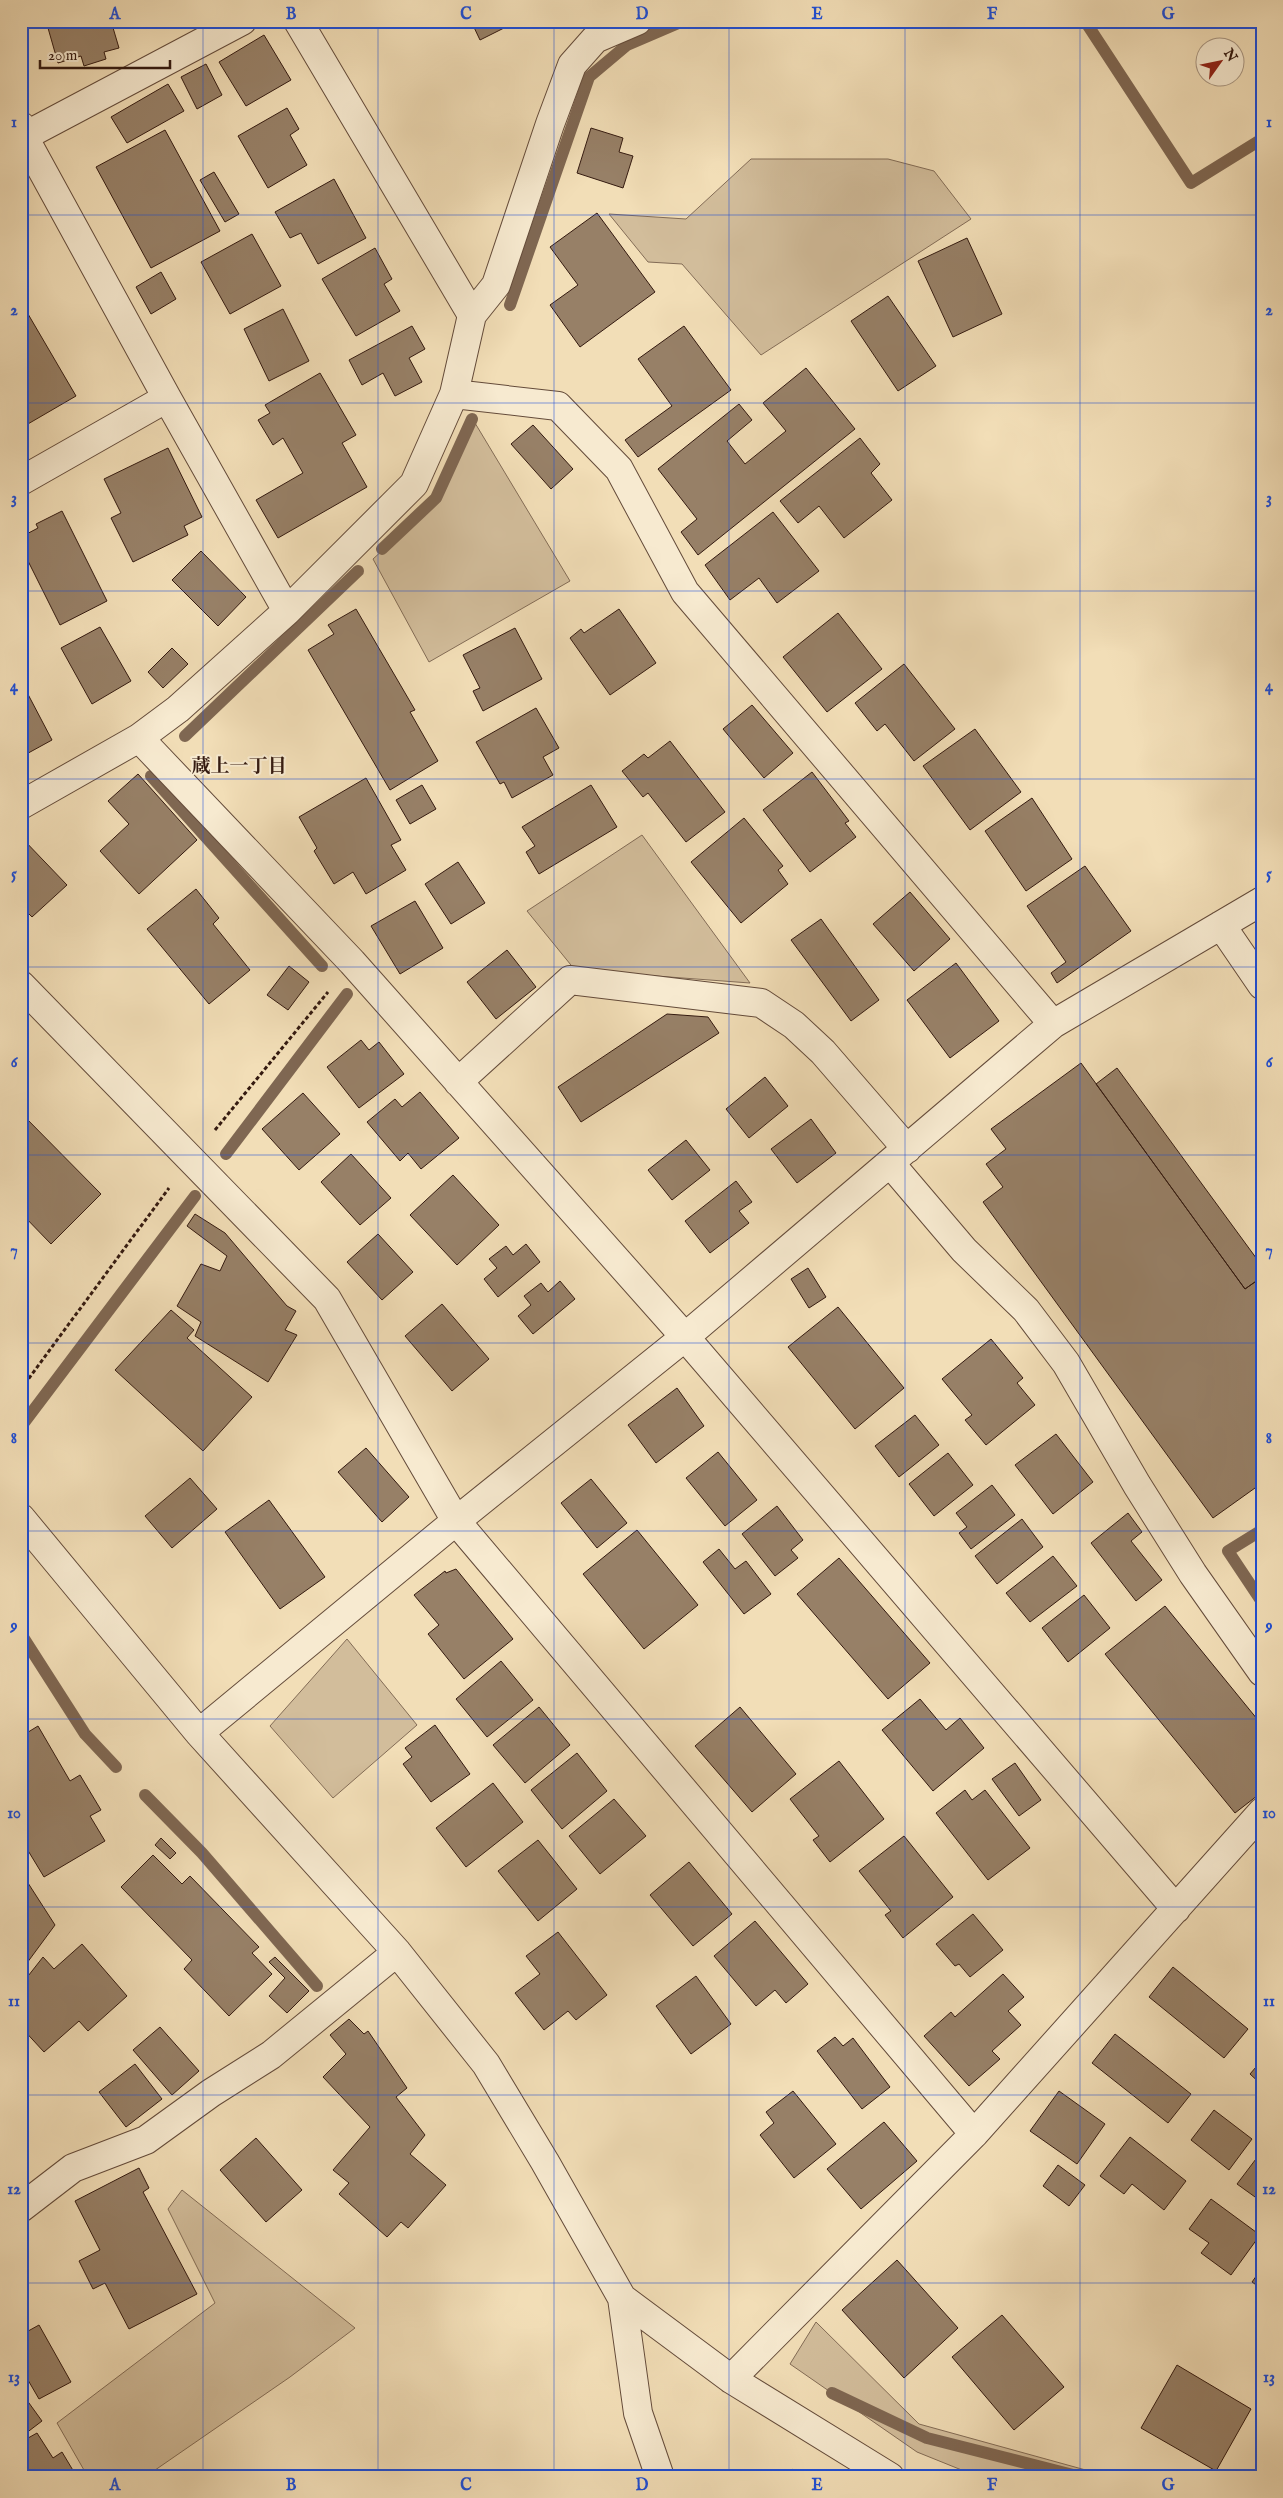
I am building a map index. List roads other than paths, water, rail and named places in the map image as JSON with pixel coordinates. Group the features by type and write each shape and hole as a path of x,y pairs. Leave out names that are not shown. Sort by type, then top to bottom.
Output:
{"street":[{"path":"242,21 22,134 287,611"},
{"path":"298,21 472,315"},
{"path":"21,805 139,738 178,709 287,611 414,484 454,394 472,315 496,285 550,124 572,65 595,39 637,21"},
{"path":"454,394 558,406 619,469 685,592 1053,1024"},
{"path":"21,481 167,398"},
{"path":"139,738 352,962 686,1337 1176,1909"},
{"path":"199,1733 456,1521 686,1337 1053,1024 1262,902"},
{"path":"1221,925 1262,985"},
{"path":"458,1082 570,980 761,1003 794,1025 823,1052 899,1156 964,1250 1026,1310 1066,1363 1137,1486 1193,1574 1262,1672"},
{"path":"21,985 327,1300 456,1521 974,2134"},
{"path":"21,1518 199,1733 397,1952 486,2064 545,2162 622,2298 638,2413 660,2477"},
{"path":"731,2379 974,2134 1176,1909 1254,1818 1262,1812"},
{"path":"21,2208 73,2168 146,2140 211,2092 271,2055 397,1952"},
{"path":"622,2298 731,2379 890,2477"}],"waterway":[{"path":"510,305 589,77 627,45 683,21"},
{"path":"1085,21 1191,183 1262,139"},
{"path":"382,549 436,498 472,419"},
{"path":"185,736 358,571"},
{"path":"151,776 322,966"},
{"path":"226,1154 347,994"},
{"path":"23,1424 195,1196"},
{"path":"1262,1530 1228,1551 1262,1602"},
{"path":"21,1634 85,1734 116,1767"},
{"path":"145,1795 202,1853 317,1986"},
{"path":"832,2393 927,2438 1081,2477"}],"district":[{"name":"蔵上一丁目","path":"239,767"}]}
